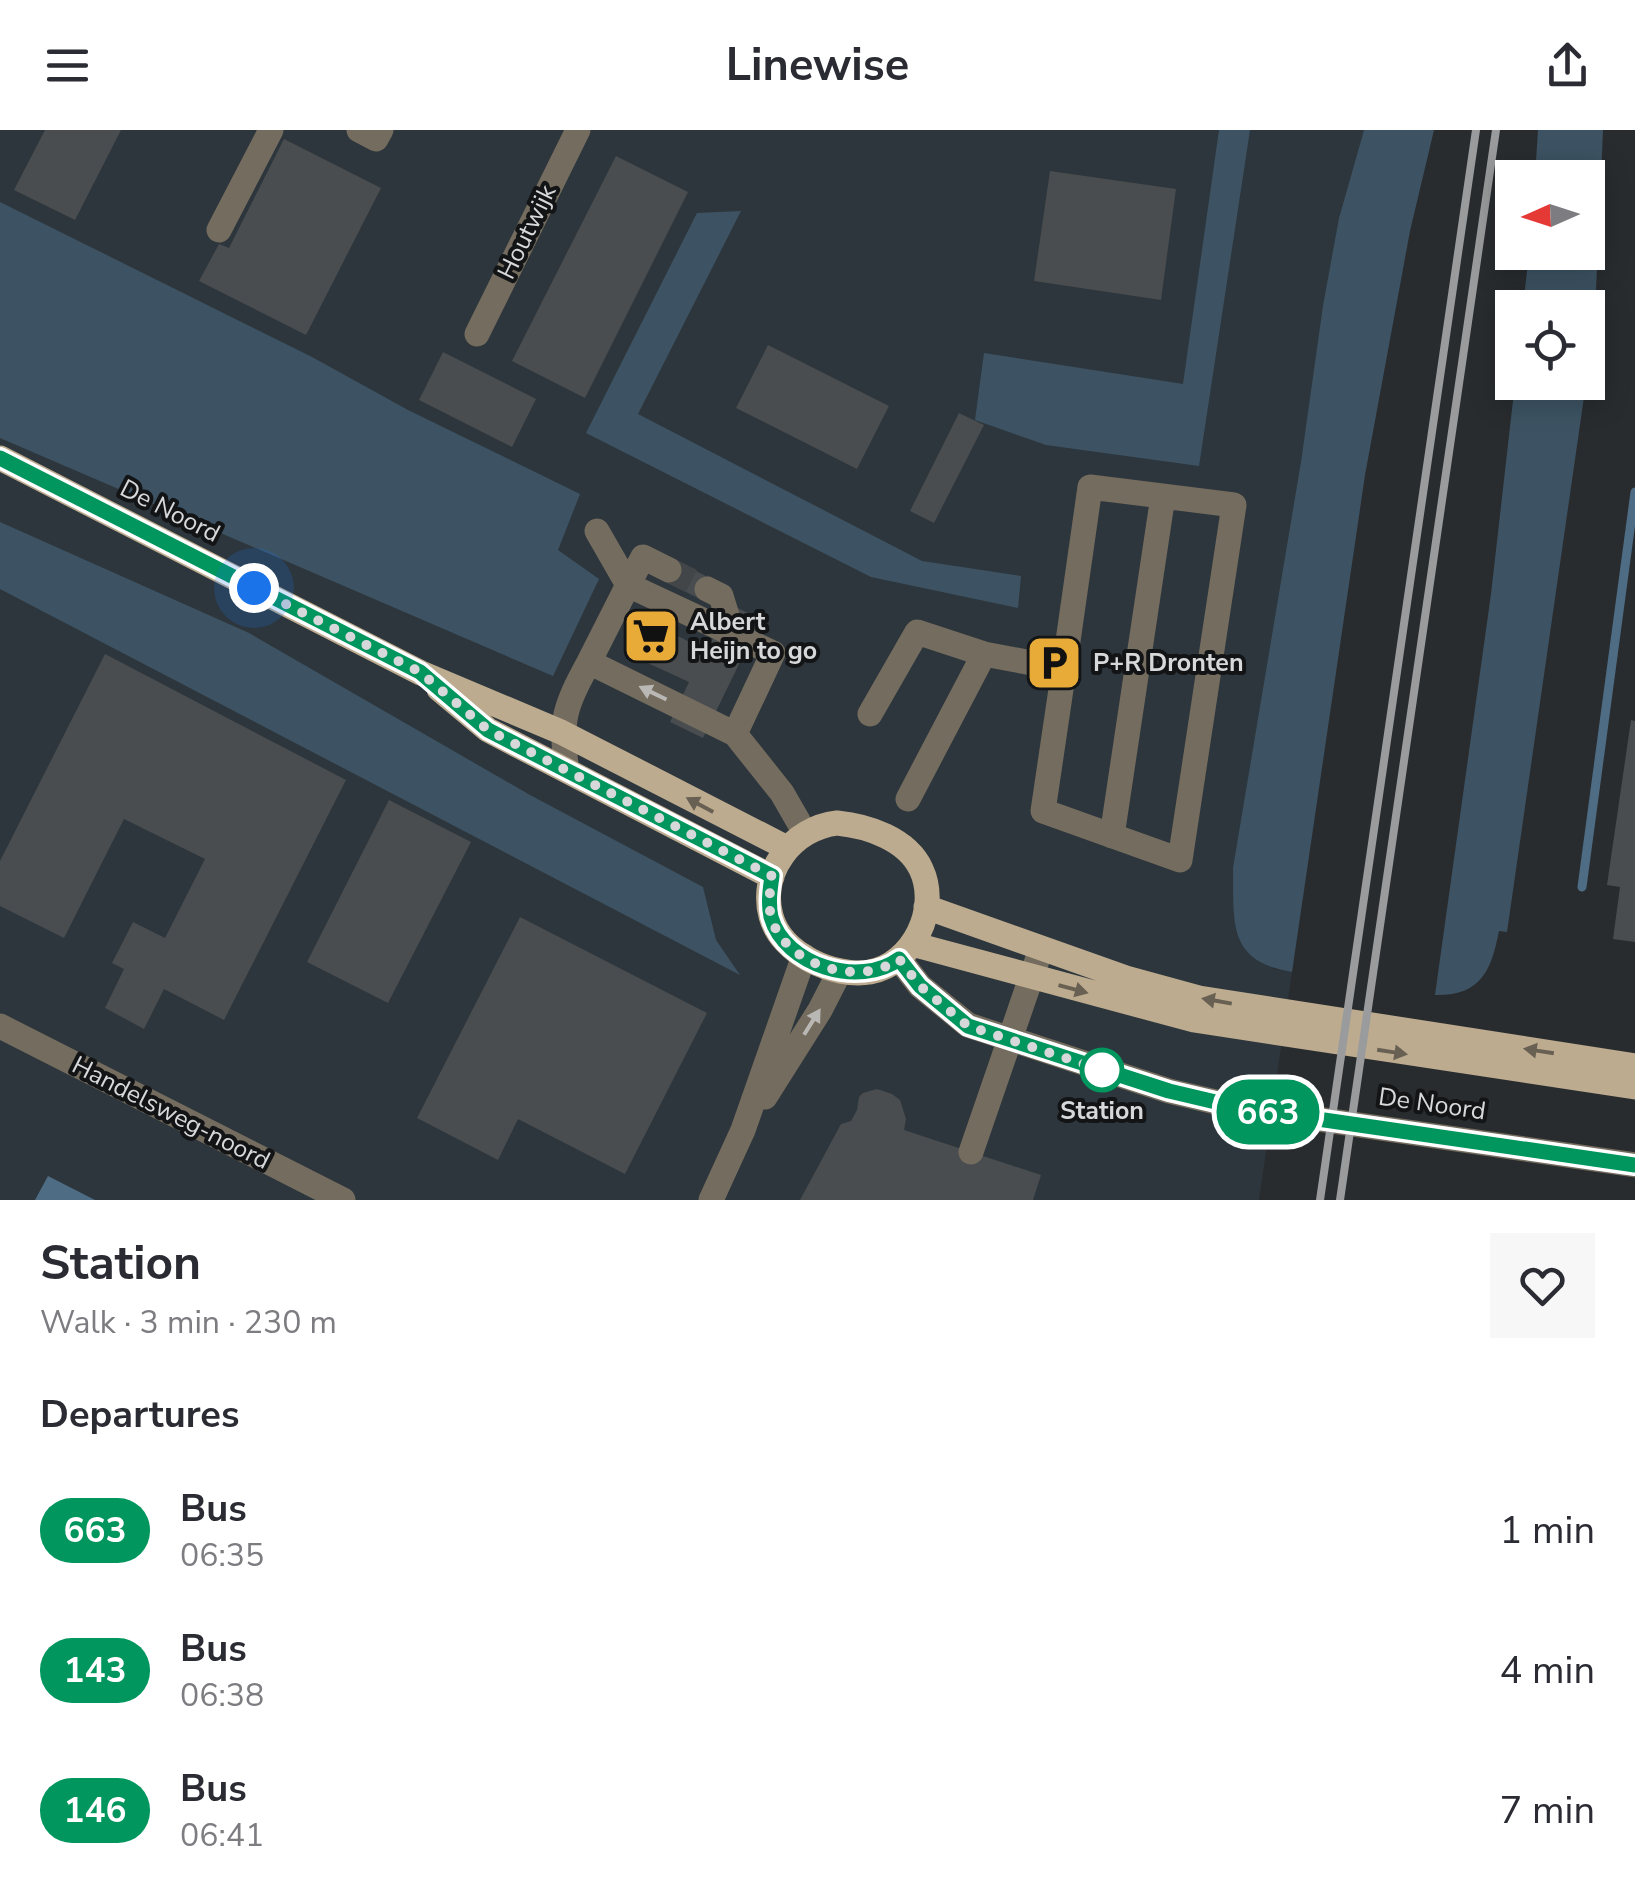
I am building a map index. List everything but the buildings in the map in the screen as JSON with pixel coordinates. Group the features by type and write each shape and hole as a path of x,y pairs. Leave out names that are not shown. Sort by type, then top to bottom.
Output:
{"main road":[{"name":"De Noord","path":"0,458 420,672 796,840"},
{"name":"De Noord","path":"420,672 488,730 772,876"},
{"path":"821,824 854,824 900,845 921,869 926,908 905,952 888,968 856,974 840,971 804,956 776,930 772,917 772,876 796,840 821,824"},
{"path":"926,908 1126,978 1199,998 1635,1066"},
{"name":"De Noord","path":"905,952 1031,978 1194,1020 1635,1087"}],"street":[{"path":"219,230 272,130"},
{"path":"358,130 376,139 381,130"},
{"name":"Houtwijk","path":"477,334 578,130"},
{"path":"1090,487 1163,496 1234,505 1180,860 1043,812 1090,487"},
{"path":"1112,836 1163,496"},
{"path":"597,531 628,585 773,654 735,734"},
{"path":"566,771 561,732 570,696 643,557 669,570"},
{"path":"707,590 721,596 734,635"},
{"path":"870,714 917,632 984,654 1064,669"},
{"path":"908,799 984,654"},
{"path":"590,662 735,734 782,794 796,840"},
{"path":"971,1152 1041,949"},
{"name":"De Noord","path":"905,952 920,986 968,1026 1169,1091 1241,1108 1635,1164"},
{"path":"711,1200 743,1130 804,956"},
{"path":"743,1130 820,1010 840,971"},
{"name":"Handelsweg-noord","path":"0,1026 343,1200"}],"shaded area":[{"path":"0,130 1364,130 1339,218 1301,462 1274,969 1292,972 1259,1200 0,1200"},
{"path":"1219,130 1250,130 1199,466 1046,445 975,420 984,353 1183,384"},
{"path":"1364,130 1434,130 1410,231 1365,475 1292,972 1271,967 1245,949 1235,922 1233,868 1323,306 1339,218"},
{"path":"1538,130 1603,130 1602,160 1536,160"},
{"path":"0,202 580,494 558,550 599,579 553,676 0,438"},
{"path":"741,211 638,414 922,561 1021,576 1018,608 871,577 586,433 697,213"},
{"path":"1527,270 1597,270 1596,290 1525,290"},
{"path":"1513,400 1584,400 1507,932 1499,931 1487,970 1473,986 1435,995 1491,594"},
{"path":"0,522 249,633 530,795 703,887 716,940 740,975 0,589"},
{"path":"48,1176 95,1200 35,1200"}],"waterway":[{"path":"1582,887 1635,492"}],"tunnel":[{"path":"669,570 707,589"}],"railway":[{"path":"1320,1200 1476,130"},
{"path":"1340,1200 1496,130"}],"bus line":[{"name":"663","path":"0,458 420,672 488,730 772,876 769,904 776,930 788,944 820,965 856,974 888,968 899,959 920,986 968,1026 1169,1091 1241,1108 1635,1165"}],"place":[{"name":"Albert Heijn to go","path":"651,636"},
{"name":"P+R Dronten","path":"1054,663"},
{"name":"Station","path":"1102,1070"}],"route":[{"path":"254,588 420,672 488,730 772,876 769,904 776,930 804,956 820,965 856,974 888,968 899,959 920,986 968,1026 1102,1070"}]}
